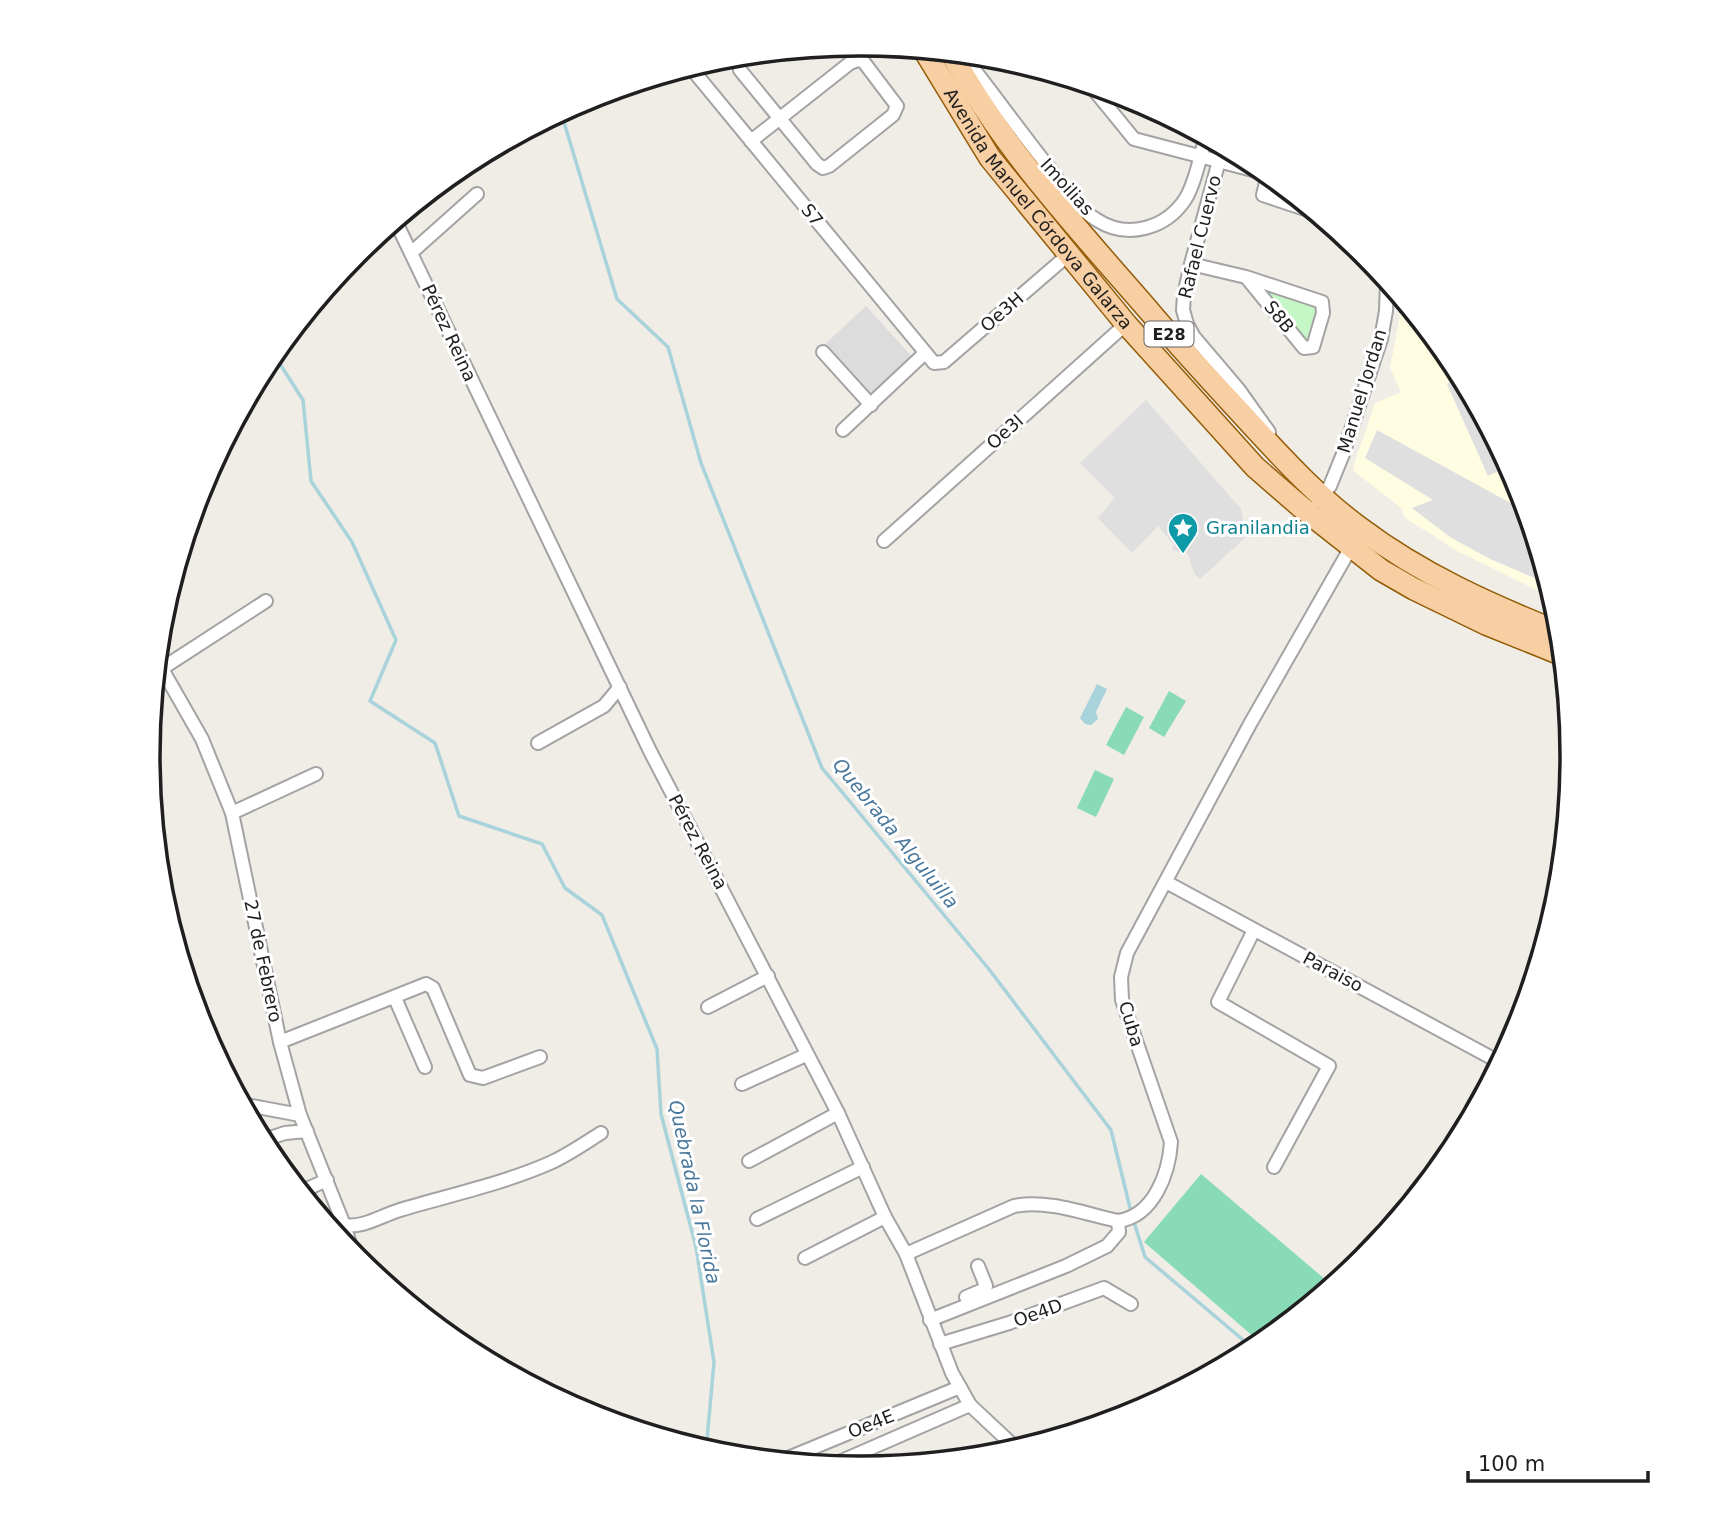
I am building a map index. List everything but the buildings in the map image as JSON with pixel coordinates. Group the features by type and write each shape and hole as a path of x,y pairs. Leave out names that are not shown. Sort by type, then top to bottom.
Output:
{"main road":[{"name":"Avenida Manuel Córdova Galarza","path":"929,60 990,158 1126,324 1255,467 1301,507 1356,538 1499,609 1548,628"},
{"name":"Avenida Manuel Córdova Galarza","path":"956,63 972,92 1014,150 1186,354 1321,498 1381,570 1486,624 1552,651"}],"street":[{"path":"740,70 779,119 817,164 823,168 893,115 897,106 863,61 858,60 779,119 751,141"},
{"name":"Imoilias","path":"970,65 1086,212 1098,222 1115,228 1134,230 1154,226 1171,216 1187,197 1203,146"},
{"name":"S7","path":"697,75 930,358"},
{"path":"1102,99 1134,139 1236,166"},
{"name":"Rafael Cuervo","path":"1220,156 1191,264 1183,310 1195,337 1252,407 1287,463"},
{"path":"1265,186 1263,195 1290,204"},
{"path":"412,252 477,194"},
{"name":"Pérez Reina","path":"400,229 620,687 838,1113 906,1254 928,1317 960,1387 970,1405 1009,1441"},
{"name":"Oe3H","path":"843,430 930,358 944,362 1068,255"},
{"name":"S8B","path":"1191,264 1246,277 1322,302 1324,313 1313,347 1304,348 1246,277"},
{"name":"Manuel Jordan","path":"1321,498 1330,486 1343,454 1381,339 1387,295"},
{"name":"Oe3I","path":"884,541 1126,324"},
{"path":"822,352 871,405"},
{"path":"1301,507 1321,498"},
{"name":"Cuba","path":"1118,1221 1126,1220 1147,1205 1161,1185 1170,1163 1171,1142 1122,1000 1121,977 1127,953 1250,724 1356,538"},
{"path":"165,667 267,601"},
{"name":"27 de Febrero","path":"164,679 202,739 232,813 280,1042 300,1115 327,1181 341,1226"},
{"path":"538,743 604,706 620,687"},
{"path":"232,813 316,774"},
{"name":"Paraiso","path":"1166,882 1492,1058"},
{"path":"1254,930 1217,1002 1329,1066 1274,1167"},
{"path":"708,1007 768,976"},
{"path":"280,1042 426,984 433,988 470,1075 483,1078 540,1057"},
{"path":"395,998 425,1067"},
{"path":"743,1084 806,1055"},
{"path":"253,1106 300,1115"},
{"path":"749,1161 838,1113"},
{"path":"272,1137 307,1131"},
{"path":"346,1232 392,1212 478,1189 552,1163 601,1133"},
{"path":"757,1219 863,1167"},
{"path":"309,1189 327,1181"},
{"path":"906,1254 1014,1206 1028,1203 1118,1221 1119,1232 1107,1246 1023,1284 928,1317"},
{"path":"805,1258 886,1217"},
{"path":"928,1317 985,1289 978,1266"},
{"name":"Oe4D","path":"940,1344 1009,1323 1104,1288 1131,1304"},
{"name":"Oe4E","path":"798,1454 960,1387"},
{"path":"851,1457 970,1405"}],"shaded area":[{"path":"866,306 915,360 871,401 822,347"},
{"path":"1400,311 1442,367 1467,406 1488,447 1523,531 1541,592 1459,552 1405,518 1401,508 1355,472 1353,467 1375,403 1401,392 1390,368"},
{"path":"1451,382 1467,406 1499,471 1488,476 1447,384"},
{"path":"1146,400 1241,509 1246,537 1200,579 1194,573 1188,554 1172,550 1174,545 1158,526 1132,553 1098,518 1115,498 1080,463"},
{"path":"1377,430 1513,504 1538,579 1490,559 1450,537 1412,508 1433,500 1365,458"}],"green space":[{"path":"1263,289 1317,305 1309,340 1306,342"},
{"path":"1169,691 1186,701 1164,737 1149,728"},
{"path":"1126,707 1144,717 1124,755 1106,745"},
{"path":"1095,770 1114,779 1096,817 1077,808"},
{"path":"1201,1174 1326,1280 1253,1336 1144,1242"}],"water":[{"path":"1097,684 1107,689 1096,712 1098,719 1091,725 1085,724 1080,718"}],"waterway":[{"name":"Quebrada Alguluilla","path":"564,122 617,299 668,347 701,463 822,768 988,968 1111,1130 1131,1212"},
{"name":"Quebrada la Florida","path":"280,364 303,400 311,481 352,542 396,640 370,701 435,743 459,816 542,844 565,888 602,915 657,1049 661,1114 696,1247 714,1362 707,1440"},
{"name":"Quebrada Alguluilla","path":"1133,1219 1145,1257 1245,1341"}],"place":[{"name":"Granilandia","path":"1183,555"}]}
